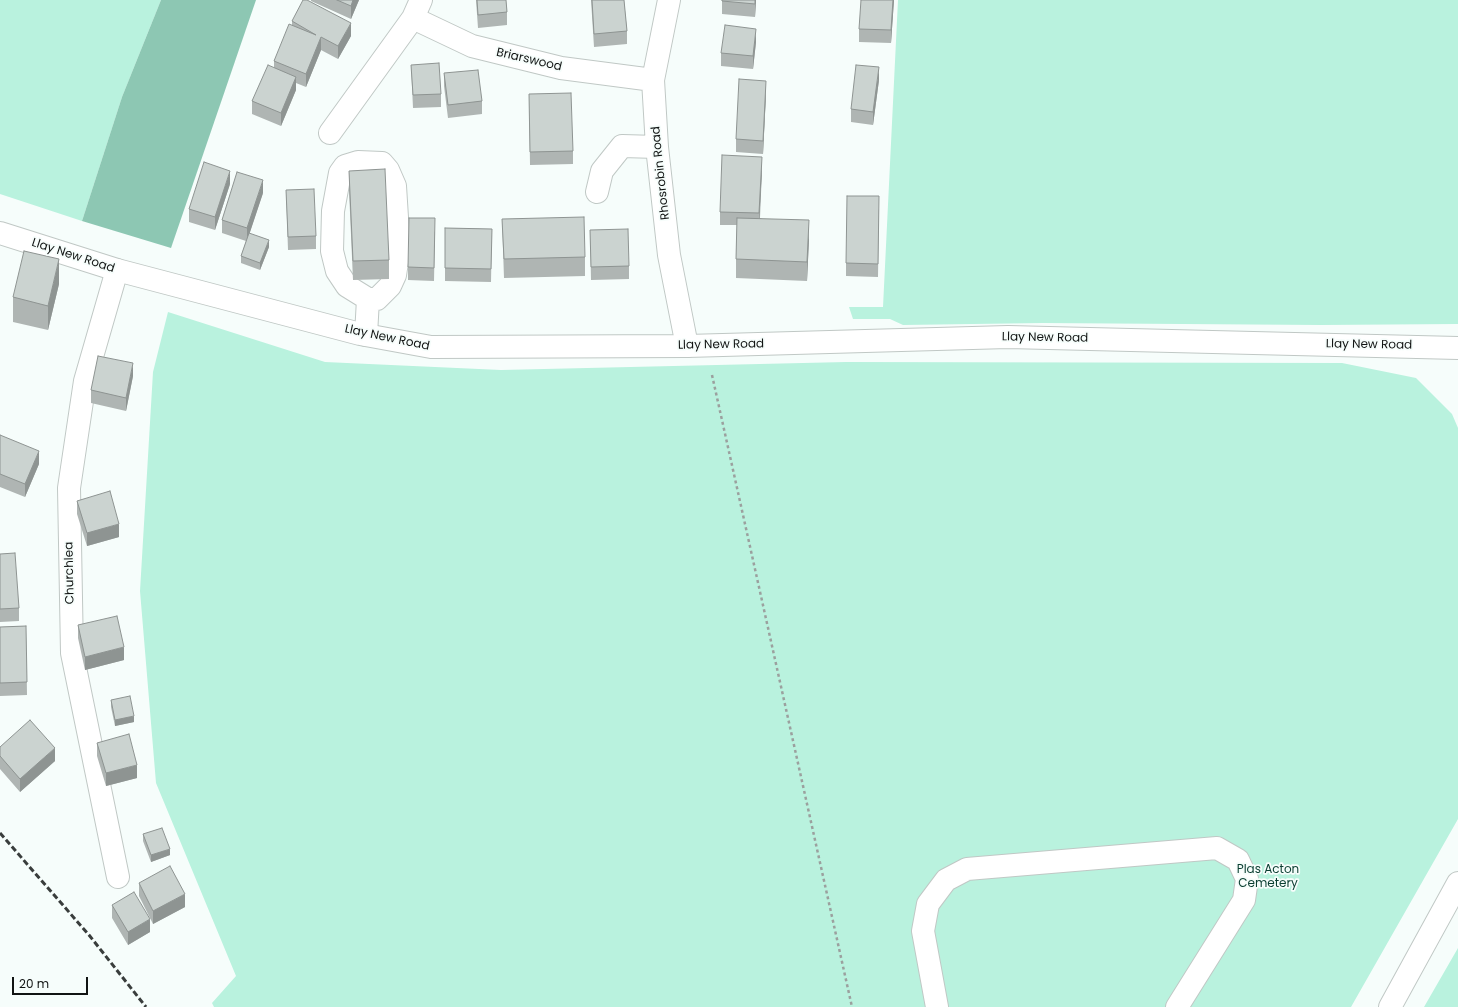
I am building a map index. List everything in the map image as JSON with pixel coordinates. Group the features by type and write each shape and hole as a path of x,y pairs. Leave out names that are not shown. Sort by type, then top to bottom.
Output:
{"street":[{"name":"Rhosrobin Road","path":"669,0 653,80 657,147 669,255 687,346"},
{"name":"Briarswood","path":"330,133 417,9 472,46 561,68 653,80"},
{"path":"597,192 602,171 622,146 657,147"},
{"path":"358,162 382,163 388,170 395,186 399,249 395,275 390,286 377,299 368,299 347,286 337,271 332,251 333,211 340,173 345,166 358,162"},
{"name":"Llay New Road","path":"0,233 117,270 366,335 431,348 687,346 1008,337 1458,348"},
{"name":"Churchlea","path":"117,270 85,380 69,488 72,653 118,877"},
{"path":"366,335 368,299"},
{"path":"937,1007 923,930 928,904 946,880 967,869 1217,848 1238,860 1247,879 1244,900 1177,1007"},
{"path":"1390,1007 1458,883"}],"path":[{"path":"712,375 852,1007"}],"green space":[{"path":"0,0 161,0 122,97 82,221 0,194"},
{"path":"161,0 256,0 171,248 82,221 122,97"},
{"path":"898,0 1458,0 1458,324 1321,325 1043,323 903,325 890,319 853,319 849,307 883,307"},
{"name":"Plas Acton Cemetery","path":"168,312 325,362 501,370 846,362 1342,363 1416,378 1452,414 1458,428 1458,819 1351,1007 214,1007 212,1003 236,976 156,783 140,591 153,372"},
{"path":"1458,948 1458,1007 1424,1007"}],"building":[{"path":"303,0 307,0 351,23 338,46 321,37 306,74 274,61 289,24 316,35 292,21"},
{"path":"337,0 353,0 351,6"},
{"path":"477,0 506,0 507,12 478,15"},
{"path":"592,0 624,0 627,31 594,34"},
{"path":"755,0 755,4 722,1"},
{"path":"861,0 893,0 891,30 859,29"},
{"path":"725,25 756,29 753,56 721,53"},
{"path":"439,63 441,94 413,95 411,65"},
{"path":"268,65 296,77 281,113 252,101"},
{"path":"856,65 879,67 873,112 851,109"},
{"path":"478,70 482,101 448,105 444,73"},
{"path":"739,79 766,81 763,141 736,139"},
{"path":"571,93 573,151 530,152 529,94"},
{"path":"722,155 762,157 759,213 720,212"},
{"path":"204,162 230,171 215,217 189,209"},
{"path":"385,169 389,260 353,261 349,171"},
{"path":"237,172 263,180 247,228 222,220"},
{"path":"314,189 316,236 288,237 286,190"},
{"path":"847,196 879,196 878,264 846,263"},
{"path":"584,217 585,257 504,259 502,219"},
{"path":"409,218 435,218 434,268 408,267"},
{"path":"737,218 809,220 807,262 736,259"},
{"path":"445,228 492,229 491,269 445,268"},
{"path":"628,229 629,266 591,267 590,230"},
{"path":"249,233 269,240 260,263 241,256"},
{"path":"24,251 59,259 48,306 13,297"},
{"path":"98,356 133,363 126,398 91,390"},
{"path":"0,435 39,451 25,484 0,474"},
{"path":"110,491 119,524 87,533 77,501"},
{"path":"15,553 19,608 0,609 0,554"},
{"path":"117,616 124,647 85,657 78,625"},
{"path":"26,626 27,682 0,683 0,627"},
{"path":"130,696 134,716 115,720 111,700"},
{"path":"30,720 55,748 20,779 0,756 0,747"},
{"path":"129,734 137,765 106,773 97,743"},
{"path":"162,828 170,849 151,855 143,834"},
{"path":"170,866 185,894 153,911 139,883"},
{"path":"134,892 150,919 128,932 112,905"}],"railway":[{"path":"0,833 89,935 146,1007"}]}
